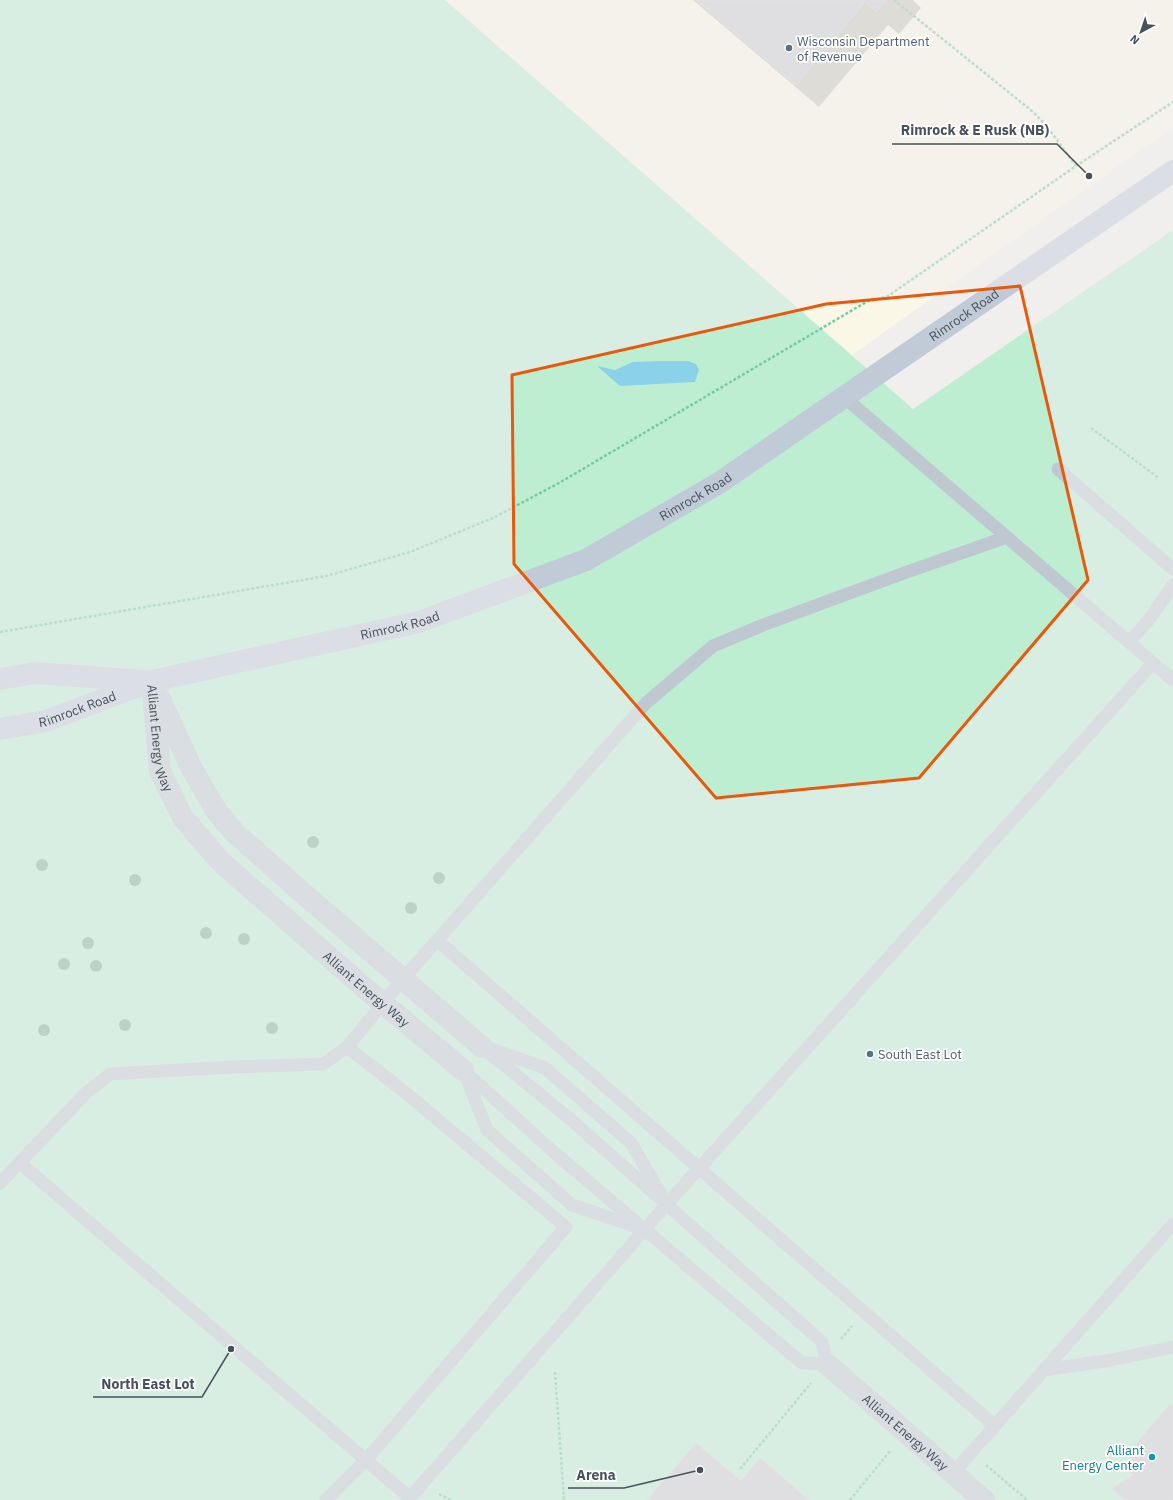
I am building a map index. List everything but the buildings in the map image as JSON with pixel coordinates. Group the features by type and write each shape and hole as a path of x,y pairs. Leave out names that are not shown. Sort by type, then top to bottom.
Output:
{"main road":[{"name":"Rimrock Road","path":"0,729 46,721 152,681 419,622 586,560 719,483 1173,170"},
{"name":"Rimrock Road","path":"0,679 36,673 152,681"}],"street":[{"name":"Alliant Energy Way","path":"152,681 192,769 217,812 235,833 482,1047"},
{"name":"Alliant Energy Way","path":"152,681 160,771 183,818 221,862 383,1003 463,1070"},
{"name":"Alliant Energy Way","path":"827,1364 984,1500"}],"lane":[{"path":"844,397 1173,680"},
{"path":"1058,470 1173,569"},
{"path":"0,1183 86,1093 110,1074 232,1067 323,1064 347,1047 403,979 646,703 713,646 763,625 1007,537"},
{"path":"1129,642 1148,621 1173,585"},
{"path":"20,1163 366,1460 409,1499 699,1168 1153,663"},
{"path":"437,940 995,1426"},
{"path":"326,1500 366,1460 566,1227 401,1089 347,1047"},
{"path":"482,1047 545,1068 631,1143 667,1204"},
{"path":"463,1070 557,1155 802,1363 827,1364 822,1342 569,1118 482,1047"},
{"path":"463,1070 487,1130 492,1135 572,1205 644,1230"},
{"path":"953,1473 1173,1224"},
{"path":"1044,1370 1111,1360 1173,1347"}],"path":[{"path":"894,0 1032,111 1046,125 1076,166"},
{"path":"0,632 326,576 410,552 493,518 559,483 868,301 888,296 1076,166 1173,102"},
{"path":"1091,428 1159,478"},
{"path":"740,1468 827,1364 840,1341 864,1312"},
{"path":"555,1372 564,1500"},
{"path":"850,1500 906,1432"},
{"path":"972,1452 1026,1500"}],"highlighted area":[{"path":"1020,286 1088,580 919,778 716,798 514,564 512,375 826,304"}],"shaded area":[{"path":"445,0 1173,0 1173,127 852,355"}],"green space":[{"name":"Alliant Energy Center","path":"0,0 445,0 913,409 1173,230 1173,1500 0,1500"}],"water":[{"path":"688,361 696,364 699,370 695,382 620,386 597,366 615,370 633,362"}],"place":[{"name":"Wisconsin Department of Revenue","path":"789,48"},
{"name":"Rimrock & E Rusk (NB)","path":"1089,176"},
{"name":"South East Lot","path":"870,1054"},
{"name":"North East Lot","path":"231,1349"},
{"name":"Alliant Energy Center","path":"1152,1457"},
{"name":"Arena","path":"700,1470"}]}
